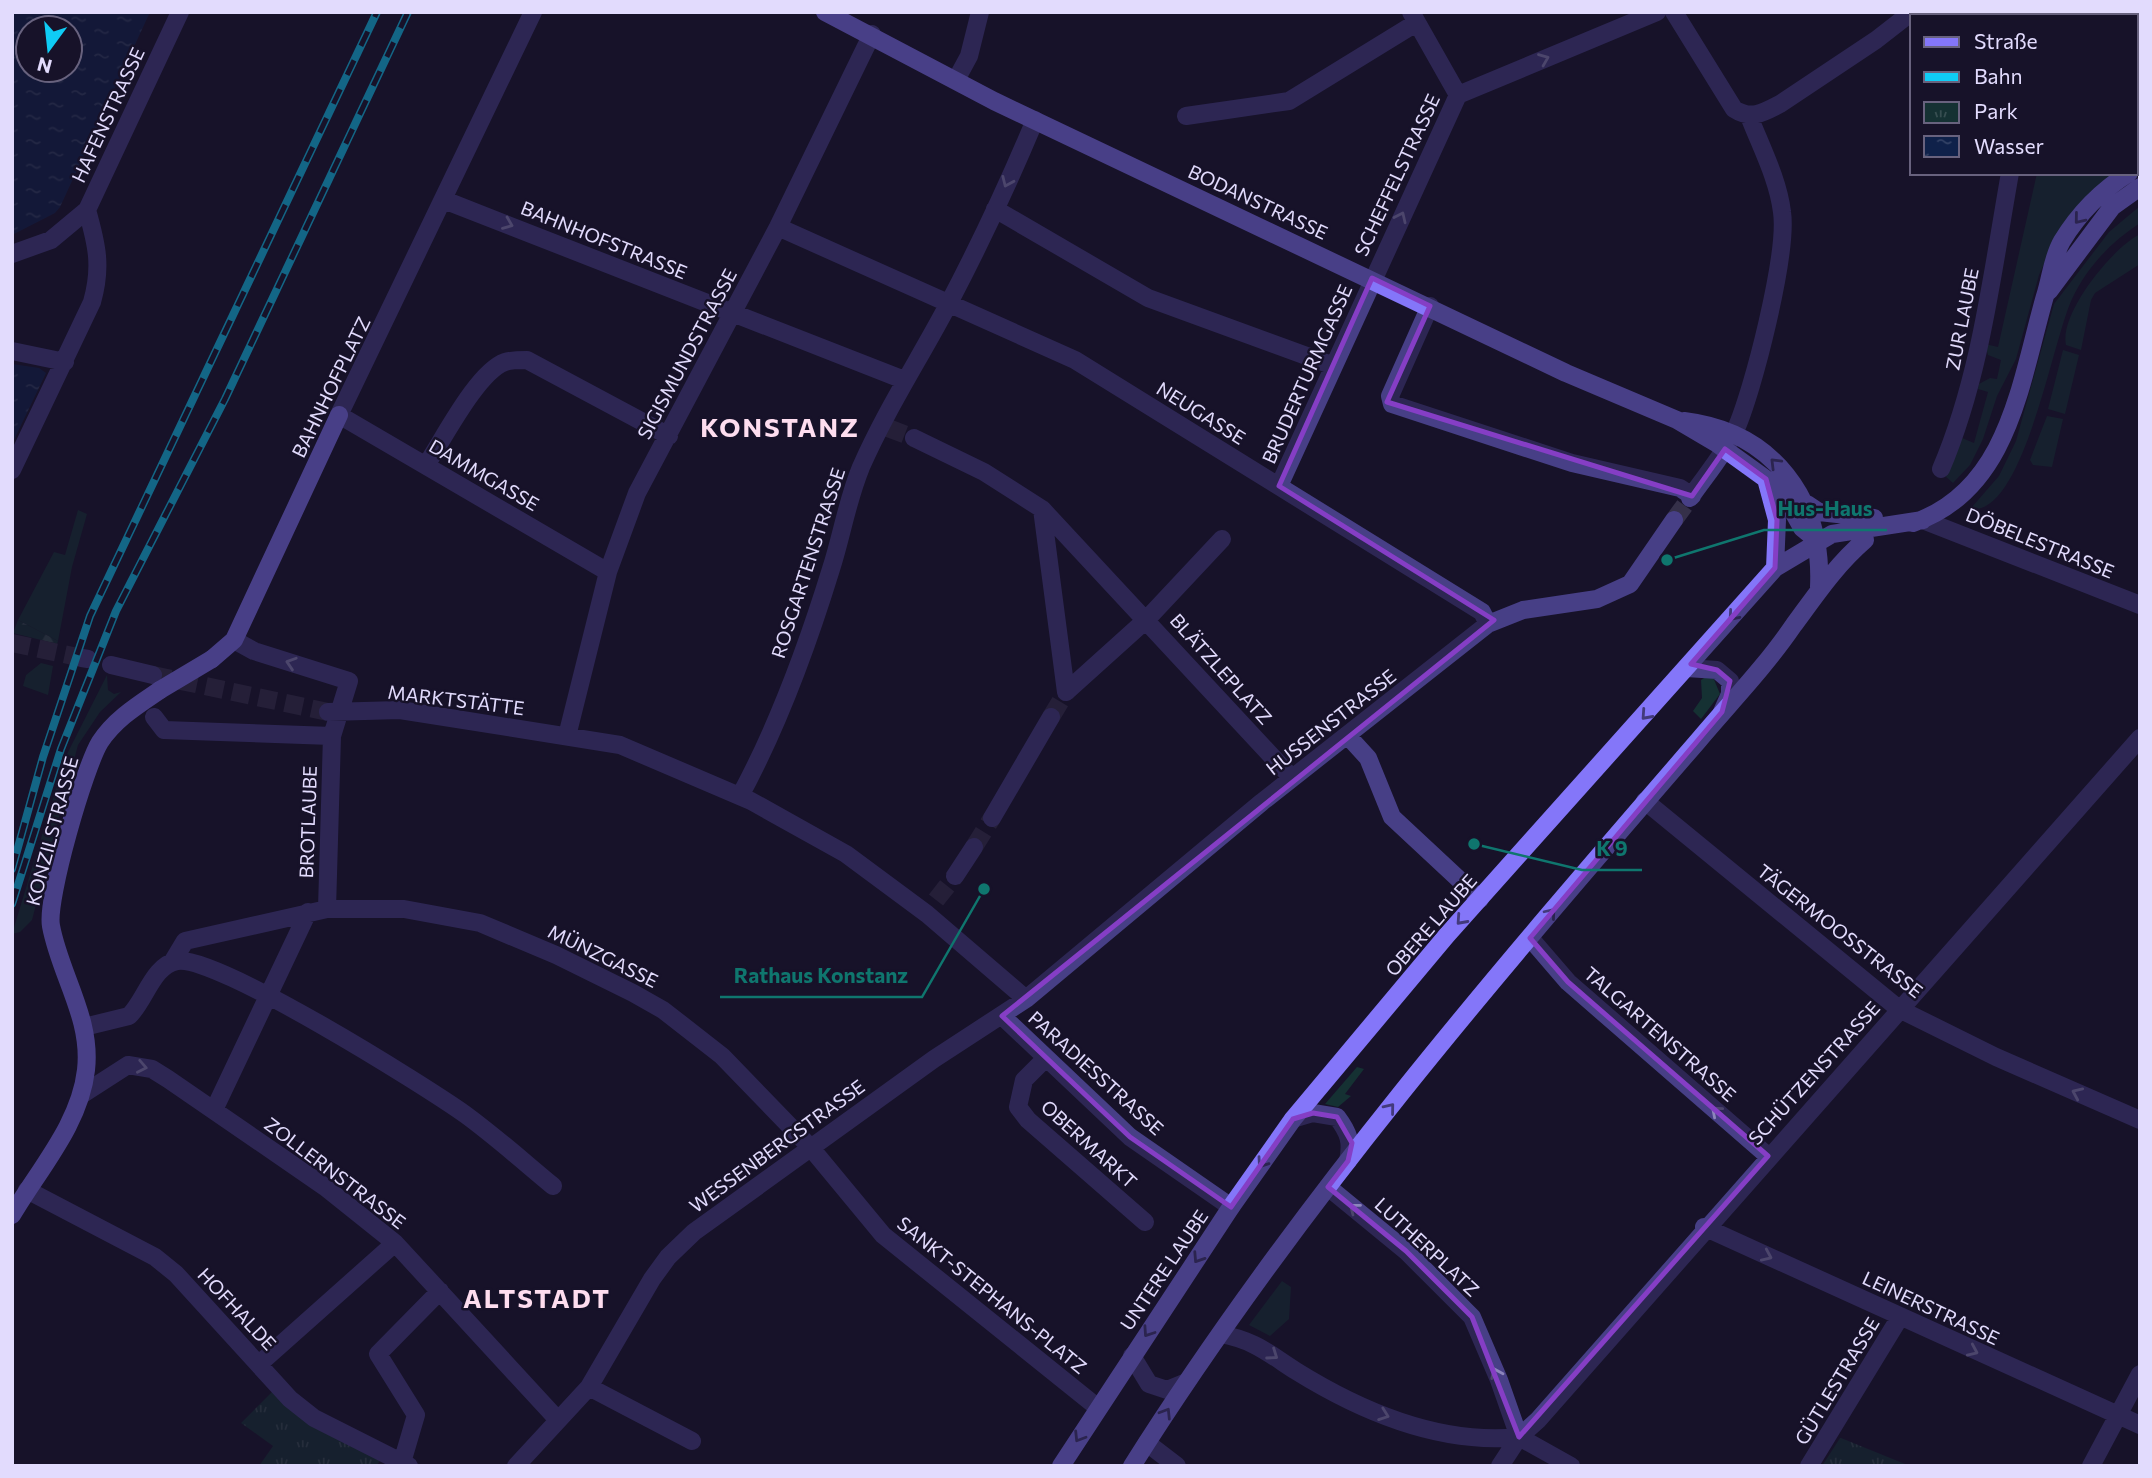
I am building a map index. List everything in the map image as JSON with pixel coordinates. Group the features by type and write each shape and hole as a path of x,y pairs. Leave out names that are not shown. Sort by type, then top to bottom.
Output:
{"main road":[{"name":"BODANSTRASSE","path":"825,12 1035,120 1372,278 1566,373 1677,420 1725,449"},
{"path":"1725,449 1766,479 1785,497 1802,528 1818,541 1839,544 1864,540 1923,520 1956,502 1972,488 1993,460 2020,385 2061,243 2093,201 2126,175"},
{"path":"2046,295 2112,207 2140,187"},
{"path":"2098,229 2140,199"},
{"name":"BAHNHOFPLATZ","path":"109,731 156,682 212,659 234,640 339,415"},
{"name":"BODANSTRASSE","path":"1677,420 1711,425 1734,433 1768,456 1807,504 1818,541 1819,587"},
{"path":"1766,479 1777,520 1775,568"},
{"name":"DÖBELESTRASSE","path":"1807,504 1819,512 1853,518 1923,520"},
{"name":"DÖBELESTRASSE","path":"1818,541 1844,531 1923,520"},
{"path":"1132,1466 1184,1383 1348,1161 1530,938 1793,626 1819,587 1864,540"},
{"name":"OBERE LAUBE","path":"1231,1207 1293,1119 1480,899 1775,568 1818,541"},
{"name":"KONZILSTRASSE","path":"12,1215 68,1126 83,1094 88,1048 50,918 54,890 89,768 109,731"},
{"name":"UNTERE LAUBE","path":"1061,1466 1231,1207"}],"street":[{"name":"HAFENSTRASSE","path":"12,470 92,302 99,277 97,245 87,210 180,12"},
{"name":"BAHNHOFPLATZ","path":"339,415 533,12"},
{"path":"956,80 969,56 980,12"},
{"name":"SCHEFFELSTRASSE","path":"1372,278 1458,95 1657,12"},
{"path":"1674,12 1734,109 1749,116 1764,113 1780,104 1877,40 1912,12"},
{"path":"1186,116 1290,101 1414,18 1458,95"},
{"name":"SIGISMUNDSTRASSE","path":"567,736 608,572 638,493 778,228 872,34"},
{"path":"1430,306 1390,396 1392,404 1572,463 1680,488 1691,497 1734,433 1745,401 1784,236 1777,186 1749,116"},
{"name":"ROSGARTENSTRASSE","path":"740,796 769,744 832,567 847,505 904,380 949,304 1035,120"},
{"name":"ZUR LAUBE","path":"1941,469 1959,425 1976,362 2010,175"},
{"name":"BAHNHOFSTRASSE","path":"444,200 904,380"},
{"path":"995,209 1148,298 1334,366"},
{"path":"12,254 51,240 87,210"},
{"name":"NEUGASSE","path":"778,228 1075,360 1482,612 1488,624"},
{"name":"BRUDERTURMGASSE","path":"1279,486 1372,278"},
{"path":"12,351 65,362"},
{"path":"426,466 476,389 489,373 505,362 527,360 668,436"},
{"name":"DAMMGASSE","path":"339,415 608,572"},
{"name":"BLÄTZLEPLATZ","path":"914,438 984,472 1042,509 1292,778"},
{"path":"1042,509 1066,692 1147,619 1222,539"},
{"name":"HUSSENSTRASSE","path":"1026,999 1292,778 1488,624 1523,610 1597,599 1630,584 1674,520"},
{"name":"DÖBELESTRASSE","path":"1923,520 2140,605"},
{"path":"154,717 164,730 332,736 334,711 349,681 254,651 234,640"},
{"path":"111,665 156,682"},
{"path":"1687,668 1717,670 1730,681 1731,694 1722,712"},
{"name":"MARKTSTÄTTE","path":"334,711 400,710 620,745 740,796 846,854 931,907 1026,999"},
{"path":"992,818 1051,717"},
{"path":"1347,735 1368,758 1392,817 1480,899"},
{"name":"BROTLAUBE","path":"327,909 332,736"},
{"name":"SCHÜTZENSTRASSE","path":"1500,1466 1519,1437 1538,1420 1704,1227 2140,738"},
{"name":"TÄGERMOOSSTRASSE","path":"1645,801 1899,1009 1996,1057 2140,1121"},
{"path":"955,876 974,847"},
{"name":"MÜNZGASSE","path":"84,1027 129,1016 162,969 173,961 185,941 327,909 404,909 480,923 556,955 663,1010 722,1056 811,1148"},
{"path":"214,1110 308,912"},
{"name":"TALGARTENSTRASSE","path":"1530,938 1568,982 1768,1156"},
{"path":"173,961 194,962 268,996 439,1096 553,1186"},
{"name":"WESSENBERGSTRASSE","path":"516,1466 589,1387 668,1257 728,1205 942,1053 1026,999"},
{"name":"PARADIESSTRASSE","path":"1002,1016 1130,1137 1231,1207"},
{"name":"OBERMARKT","path":"1045,1059 1024,1080 1018,1107 1028,1121 1145,1222"},
{"name":"ZOLLERNSTRASSE","path":"83,1094 120,1067 139,1065 160,1074 214,1110 325,1187 395,1243 558,1420"},
{"path":"1293,1119 1313,1113 1337,1117 1347,1130 1352,1143 1348,1161"},
{"name":"SANKT-STEPHANS-PLATZ","path":"811,1148 883,1235 1097,1408"},
{"name":"LUTHERPLATZ","path":"1328,1187 1406,1251 1472,1317 1499,1380 1519,1437"},
{"name":"HOFHALDE","path":"27,1190 155,1257 176,1274 290,1399 314,1418 404,1465"},
{"name":"LEINERSTRASSE","path":"1704,1227 2140,1425"},
{"path":"258,1364 395,1243"},
{"path":"404,1465 416,1415 377,1354 440,1291"},
{"name":"GÜTLESTRASSE","path":"1810,1466 1900,1317"},
{"path":"1220,1334 1261,1346 1323,1385 1375,1412 1421,1428 1492,1440 1519,1437 1570,1466"},
{"name":"UNTERE LAUBE","path":"1132,1356 1149,1384 1167,1390 1184,1383"},
{"path":"2091,1466 2140,1374"},
{"path":"589,1387 692,1441"},
{"path":"1147,1443 1177,1466"}],"highlighted area":[{"path":"1372,278 1430,306 1387,402 1692,496 1725,449 1766,479 1777,520 1775,568 1691,664 1717,670 1730,681 1722,712 1530,938 1568,982 1768,1156 1519,1437 1472,1317 1406,1251 1328,1187 1348,1161 1352,1143 1337,1117 1313,1113 1293,1119 1231,1207 1130,1137 1002,1016 1494,620 1279,486"}],"green space":[{"path":"2037,175 2116,175 2049,253 2039,275 2016,359 1997,396 1983,439 1970,465 1953,483 1945,476 1962,438 1974,443 1988,392 1978,389 1979,384 1990,378 1997,379 2001,360 1988,355 1985,344 1998,347"},
{"path":"2140,206 2140,223 2119,238 2101,256 2072,299 2036,416 2010,479 1994,500 1977,509 1972,507 1999,476 2016,441 2054,304 2109,232"},
{"path":"2140,234 2140,264 2095,293 2091,300 2081,350 2066,345 2066,332 2071,317 2090,283 2116,253"},
{"path":"2063,350 2079,355 2065,414 2048,409"},
{"path":"2047,416 2063,419 2052,467 2033,465 2030,460"},
{"path":"78,510 87,514 72,567 58,641 18,620 54,552 65,555"},
{"path":"18,620 58,641 57,644 13,633"},
{"path":"41,663 53,666 48,695 23,686 26,675"},
{"path":"107,675 108,690 114,694 121,692 100,712 78,745 32,920 20,932 12,934 66,756"},
{"path":"1707,676 1713,677 1720,694 1701,719 1693,711 1702,698 1701,680"},
{"path":"1357,1067 1364,1069 1345,1094 1351,1096 1338,1107 1325,1104"},
{"path":"1282,1281 1291,1287 1289,1319 1270,1336 1249,1325"},
{"path":"273,1391 380,1461 376,1466 259,1466 273,1446 241,1423"},
{"path":"1841,1438 1910,1466 1822,1466"}],"water":[{"path":"12,12 150,12 60,207 55,213 12,235"},
{"path":"12,364 39,368 46,373 12,444"}],"tunnel":[{"path":"888,428 914,438"},
{"path":"1674,520 1690,498"},
{"path":"12,643 82,658"},
{"path":"153,675 328,712"},
{"path":"1051,717 1066,692"},
{"path":"974,847 992,818"},
{"path":"936,900 955,876"}],"railway":[{"path":"12,869 43,757 90,616 377,12"},
{"path":"12,904 61,749 116,611 225,399 408,12"}],"place":[{"name":"Hus-Haus","path":"1667,560"},
{"name":"K 9","path":"1474,844"},
{"name":"Rathaus Konstanz","path":"984,889"}],"district":[{"name":"KONSTANZ","path":"780,428"},
{"name":"ALTSTADT","path":"537,1299"}]}
